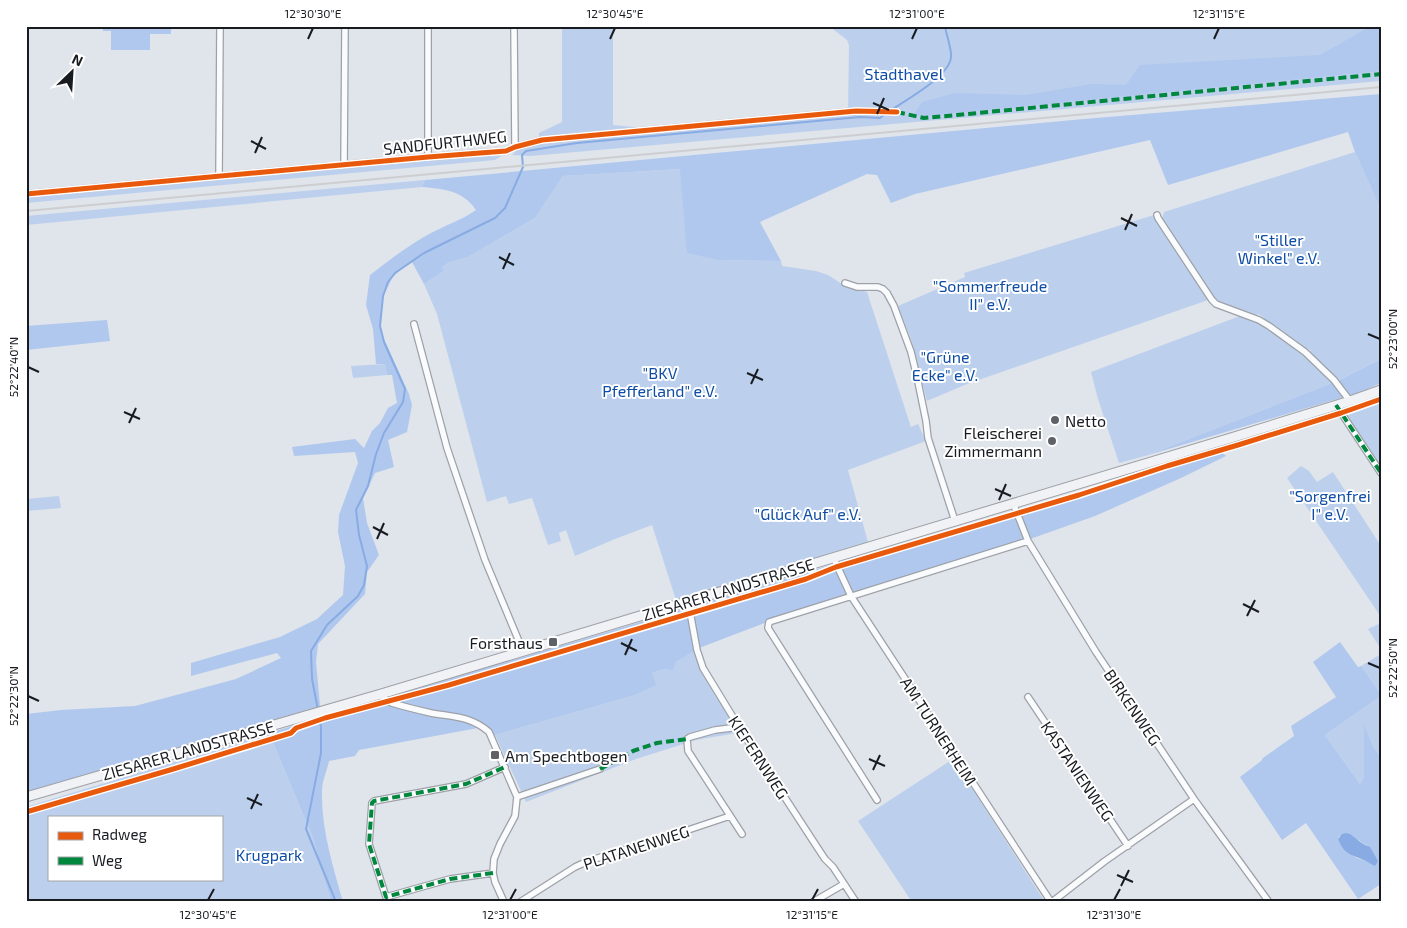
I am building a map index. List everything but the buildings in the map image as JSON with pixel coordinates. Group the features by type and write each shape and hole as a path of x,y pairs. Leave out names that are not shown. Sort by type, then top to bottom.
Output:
{"main road":[{"name":"ZIESARER LANDSTRASSE","path":"26,797 381,694 1350,401 1381,390"}],"street":[{"path":"220,26 220,176"},
{"path":"344,165 345,26"},
{"name":"SANDFURTHWEG","path":"428,26 428,157"},
{"path":"514,26 514,147"},
{"name":"SANDFURTHWEG","path":"26,194 506,151 542,140 856,112 897,112"},
{"path":"1157,215 1216,304 1259,320 1305,352 1334,380 1350,401"},
{"path":"845,283 857,287 878,287 883,289 894,306 911,352 928,438 955,521"},
{"path":"414,324 447,448 485,560 523,651"},
{"path":"1336,405 1381,473"},
{"name":"BIRKENWEG","path":"1014,503 1028,541 1096,652 1194,799 1269,902"},
{"path":"877,800 768,628 768,622 1028,541"},
{"name":"AM TURNERHEIM","path":"833,557 851,596 1051,902"},
{"name":"KIEFERNWEG","path":"688,601 699,659 704,668 739,727 825,860 833,867 856,902"},
{"path":"381,694 387,701 392,703 470,720 481,725 489,732 518,797 515,816 496,852 494,873 504,902"},
{"name":"KASTANIENWEG","path":"1028,697 1128,846"},
{"path":"739,727 716,730 687,740 688,751 742,834"},
{"path":"494,873 450,879 387,900 369,844 372,803 374,801 466,784 505,767"},
{"path":"518,797 600,769"},
{"path":"1051,902 1194,799"},
{"name":"PLATANENWEG","path":"520,902 575,867 588,861 730,816"},
{"path":"813,902 844,884"}],"green space":[{"path":"562,26 613,26 613,125 644,128 539,139 539,133 562,122"},
{"name":"Stadthavel","path":"829,26 1381,26 1381,81 530,156 512,155 518,149 540,142 848,115 849,45 847,40"},
{"name":"\"Stiller Winkel\" e.V.","path":"1355,152 1381,208 1381,359 1338,381 1308,353 1311,351 1309,349 1305,350 1263,317 1216,301 1162,219 1164,212"},
{"path":"501,156 495,160 26,203 26,197 428,159"},
{"name":"\"BKV Pfefferland\" e.V.","path":"680,169 719,260 781,261 782,266 816,271 828,275 845,286 867,292 911,427 918,424 926,441 848,470 868,542 676,600 652,525 575,556 566,530 559,533 561,541 548,545 532,498 509,504 506,496 487,502 437,314 424,284 444,271 442,267 448,263 468,257 535,218 563,176"},
{"path":"425,180 422,187 26,225 26,216"},
{"path":"1154,215 1208,300 967,384 927,401 911,339 898,306 965,277 964,273"},
{"path":"1240,316 1268,327 1301,351 1302,355 1308,358 1332,383 1145,456 1119,463 1091,372"},
{"path":"385,364 387,375 353,378 351,366"},
{"path":"1381,402 1381,469 1346,416"},
{"name":"\"Sorgenfrei I\" e.V.","path":"1301,466 1309,471 1317,482 1333,472 1381,546 1381,617 1287,478"},
{"path":"59,496 61,508 26,511 26,499"},
{"path":"1381,623 1381,649 1368,629"},
{"path":"695,650 699,666 737,733 696,740 636,759 526,802 495,735 632,696 652,673 665,669"},
{"path":"1381,654 1381,694 1361,666"},
{"path":"1381,696 1381,758 1364,726 1364,777 1360,784 1325,735"},
{"name":"Krugpark","path":"269,733 313,838 331,902 26,902 26,807"},
{"path":"953,759 1045,902 912,902 858,821"}],"shaded area":[{"path":"103,26 171,26 171,34 150,34 150,50 111,50 111,31 103,31"},
{"path":"1371,26 1381,26 1381,71 924,116 914,114 922,102 955,93 1025,95 1092,84 1126,85 1140,65 1320,55"},
{"path":"1381,94 1381,209 1348,132 1168,185 1150,140 915,194 891,203 877,175 867,174 760,222 781,261 719,260 687,253 680,169 563,176 535,218 468,257 448,263 442,267 444,271 424,284 412,262 402,268 392,278 384,295 380,328 412,405 407,432 388,440 394,467 375,473 363,498 367,523 379,555 367,572 365,594 318,644 316,662 320,706 26,792 26,714 135,706 236,679 281,658 277,653 191,676 191,663 280,637 317,619 343,595 345,566 338,532 339,515 358,463 355,452 294,456 292,447 355,439 364,448 372,431 380,423 388,408 397,403 392,375 387,375 385,364 376,364 373,329 366,305 370,275 392,258 431,233 460,220 476,210 471,203 459,194 422,187 425,180 1084,119"},
{"path":"107,320 110,341 26,350 26,326"},
{"path":"1381,359 1381,383 1351,396 1338,381"},
{"path":"1332,383 1344,397 1145,456"},
{"path":"1221,451 1226,456 1095,516 1033,538 770,621 699,648 676,662 673,670 665,669 652,673 656,685 632,696 495,735 478,728 359,750 355,756 329,761 322,787 323,819 328,847 343,902 331,902 313,838 269,733 1035,504 1043,504"},
{"path":"1340,642 1358,667 1361,666 1381,694 1381,696 1325,735 1360,784 1364,777 1364,725 1373,746 1381,758 1381,884 1358,899 1306,823 1282,840 1240,777 1294,736 1291,726 1336,697 1313,662","holes":["1339,836 1359,840 1367,845 1378,861 1366,861 1354,857 1349,854 1338,839"]},
{"path":"1346,833 1370,847 1378,861 1375,866 1344,849 1338,839 1342,834"}],"waterway":[{"path":"891,110 926,87 949,64 951,54 945,26"},
{"path":"318,710 312,679 311,651 327,625 358,596 364,585 367,566 359,535 356,510 368,486 376,454 384,433 403,402 405,389 384,342 380,326 383,296 388,282 395,273 424,253 495,218 505,208 523,167 522,155 526,151 577,143 860,117 880,118 885,114"},
{"path":"319,714 321,753 306,829 336,902"}],"railway":[{"path":"26,211 1381,87"}],"marked path":[{"path":"897,112 924,118 1381,74"},
{"path":"1336,405 1381,473"},
{"path":"600,769 633,751 657,743 687,739"},
{"path":"493,873 450,879 386,897 369,844 372,803 374,801 466,784 505,767"}],"cycle path":[{"path":"26,194 506,151 542,140 856,111 897,112"},
{"path":"26,812 291,733 296,728 325,718 449,685 806,579 836,567 1079,495 1381,399"}],"place":[{"name":"Netto","path":"1055,420"},
{"name":"Fleischerei Zimmermann","path":"1052,441"},
{"name":"Forsthaus","path":"553,642"},
{"name":"Am Spechtbogen","path":"495,755"}],"park label":[{"name":"\"Sommerfreude II\" e.V.","path":"990,294"},
{"name":"\"Grüne Ecke\" e.V.","path":"945,365"},
{"name":"\"Glück Auf\" e.V.","path":"808,513"}]}
